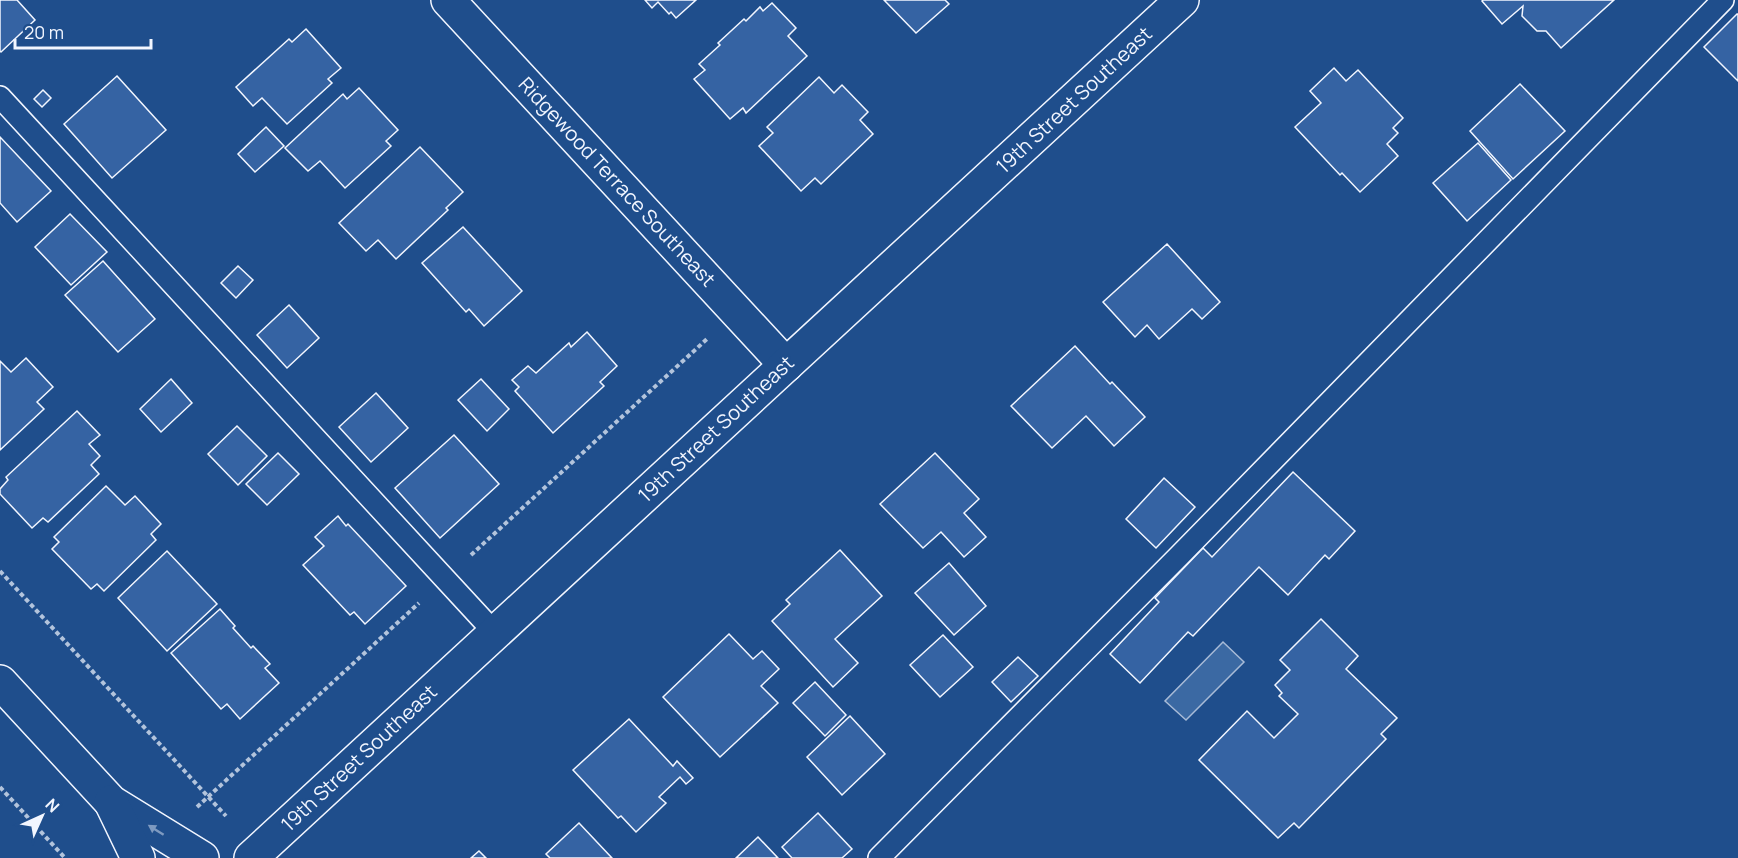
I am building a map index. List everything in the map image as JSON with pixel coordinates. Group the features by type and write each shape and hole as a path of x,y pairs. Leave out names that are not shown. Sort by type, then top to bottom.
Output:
{"main road":[{"name":"Ridgewood Terrace Southeast","path":"448,0 786,364"},
{"name":"19th Street Southeast","path":"251,858 1182,0"},
{"path":"0,682 111,802 202,858"},
{"path":"111,802 138,858"}],"lane":[{"path":"879,858 1179,556 1723,0"},
{"path":"0,97 495,633"}],"path":[{"path":"0,571 226,816"},
{"path":"0,787 65,858"}],"water":[{"path":"1223,642 1244,662 1186,720 1165,701"}],"building":[{"path":"0,0 17,0 35,20 1,52 0,51"},
{"path":"645,0 696,0 676,18 658,2 652,8"},
{"path":"884,0 945,0 949,4 916,33"},
{"path":"1483,0 1614,0 1561,48 1546,31 1537,31 1522,16 1523,6 1502,24"},
{"path":"772,3 796,28 788,36 807,56 746,113 743,108 730,119 694,79 705,70 699,64 744,19 746,21 760,7 763,11"},
{"path":"1738,14 1738,81 1704,47"},
{"path":"306,29 341,68 328,79 332,83 287,124 262,98 253,106 236,87 289,39 292,42"},
{"path":"1334,68 1346,81 1358,70 1403,118 1393,128 1398,133 1387,144 1398,156 1360,192 1342,173 1340,175 1295,127 1321,103 1310,91"},
{"path":"117,76 166,130 112,178 64,124"},
{"path":"819,77 834,93 842,85 868,112 860,120 873,134 821,184 815,178 801,191 759,146 773,133 767,127"},
{"path":"1520,84 1565,131 1513,179 1470,131"},
{"path":"359,88 398,130 386,141 391,146 345,188 320,161 308,171 285,148 343,94 347,99"},
{"path":"43,90 51,98 42,107 34,99"},
{"path":"266,127 284,146 255,172 238,154"},
{"path":"0,137 51,191 17,222 0,203"},
{"path":"1478,143 1511,180 1467,221 1433,183"},
{"path":"420,147 463,192 446,208 448,210 396,259 378,240 366,251 339,223"},
{"path":"70,214 107,252 71,285 35,247"},
{"path":"463,227 522,291 484,326 469,309 466,312 422,263"},
{"path":"1167,244 1220,302 1202,319 1192,309 1159,339 1147,325 1135,337 1103,302"},
{"path":"103,261 155,319 118,352 65,295"},
{"path":"238,266 253,280 236,298 221,283"},
{"path":"289,305 319,338 287,368 257,335"},
{"path":"587,332 617,366 600,382 604,386 553,433 515,391 519,387 512,380 528,366 536,373 569,343 571,347"},
{"path":"1075,346 1145,417 1114,446 1086,416 1052,448 1011,406"},
{"path":"26,358 53,387 37,402 44,409 0,450 0,361 11,372"},
{"path":"171,379 192,403 161,432 140,409"},
{"path":"481,379 509,409 487,431 458,400"},
{"path":"376,393 408,428 371,462 339,427"},
{"path":"77,411 100,435 89,444 100,456 91,465 99,474 48,522 43,518 32,528 0,494 0,489 8,480 6,477"},
{"path":"237,426 267,456 238,485 208,454"},
{"path":"454,435 499,484 440,538 395,488"},
{"path":"278,453 299,474 267,505 246,484"},
{"path":"935,453 979,499 964,513 986,537 964,557 941,532 923,548 880,504"},
{"path":"1293,472 1355,531 1329,559 1325,555 1288,595 1259,567 1193,636 1188,632 1140,683 1110,654 1159,602 1155,598 1203,548 1212,557"},
{"path":"1164,478 1195,507 1156,548 1126,519"},
{"path":"106,486 125,505 135,496 161,524 151,534 156,540 104,591 97,584 91,589 52,549 59,542 54,537"},
{"path":"338,516 406,586 365,624 354,612 350,615 303,565 324,546 315,537"},
{"path":"840,550 882,596 835,639 858,663 833,687 772,621 790,604 786,600"},
{"path":"167,551 217,604 167,651 118,598"},
{"path":"949,563 986,606 954,635 915,593"},
{"path":"220,609 251,648 253,646 270,664 265,668 279,683 240,719 227,704 221,709 171,653"},
{"path":"1321,619 1358,656 1346,669 1397,718 1381,734 1386,739 1299,828 1294,823 1278,838 1199,760 1247,711 1274,738 1298,714 1279,696 1282,693 1275,685 1290,670 1280,660"},
{"path":"729,634 753,659 762,651 779,669 761,686 778,703 720,757 663,697"},
{"path":"943,635 973,667 940,697 910,665"},
{"path":"1018,657 1038,676 1011,702 992,682"},
{"path":"815,682 846,715 825,736 793,703"},
{"path":"850,716 885,754 842,795 807,757"},
{"path":"629,719 673,766 677,761 693,778 686,784 680,777 659,797 666,803 636,832 621,816 618,818 573,770"},
{"path":"818,813 852,849 842,858 792,858 782,847"},
{"path":"579,823 612,858 550,858 546,854"},
{"path":"758,837 778,858 736,858"},
{"path":"479,851 486,858 471,858"}]}
